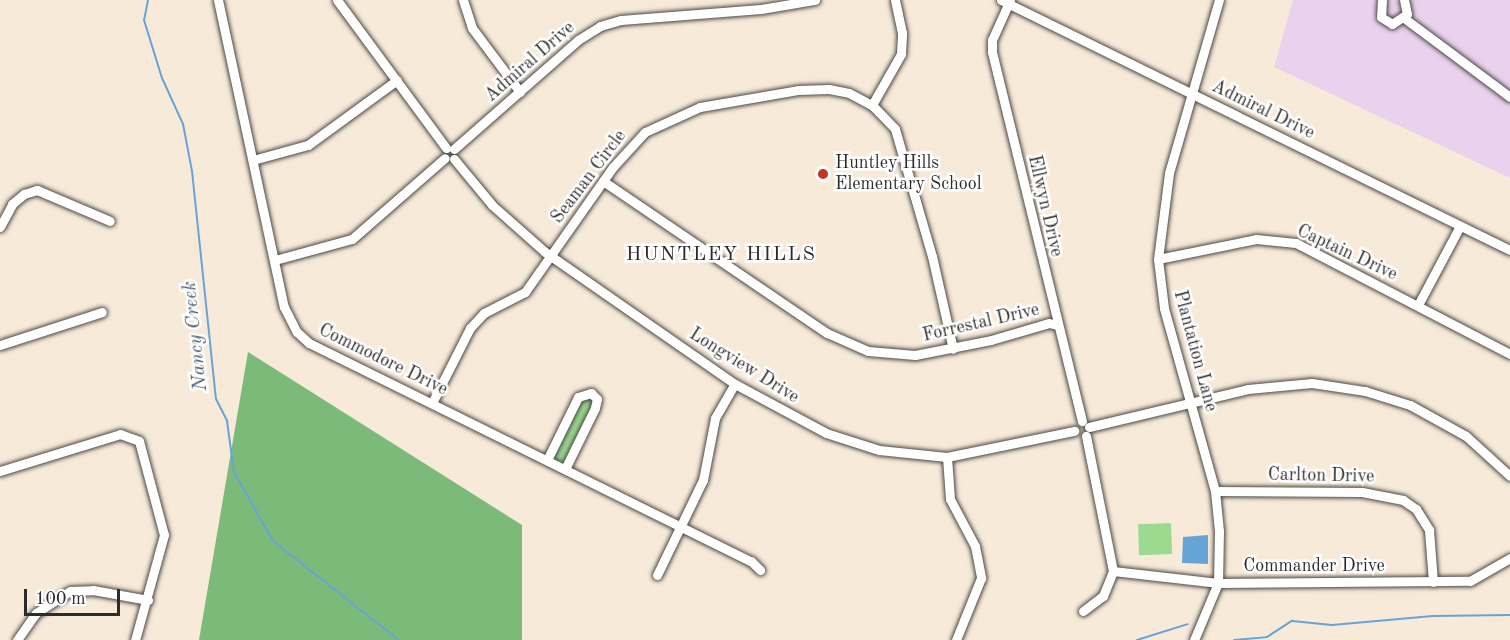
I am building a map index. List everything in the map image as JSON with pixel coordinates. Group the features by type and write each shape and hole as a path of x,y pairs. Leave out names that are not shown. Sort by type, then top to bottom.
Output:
{"street":[{"name":"Commodore Drive","path":"218,0 288,319 305,340 751,561 759,570"},
{"name":"Longview Drive","path":"338,0 450,154 492,205 551,257 735,384 798,419 853,443 947,457 996,450 1074,430 1075,424 1086,428"},
{"path":"463,0 472,28 520,92"},
{"name":"Admiral Drive","path":"275,260 352,239 578,40 611,23 815,0"},
{"path":"872,105 901,54 902,33 895,0"},
{"name":"Plantation Lane","path":"1194,640 1218,583 1221,550 1215,490 1193,402 1164,308 1158,260 1169,173 1219,0"},
{"path":"1382,0 1379,12 1384,20 1392,24 1404,18 1407,9 1404,0"},
{"name":"Admiral Drive","path":"1006,1 1510,250"},
{"name":"Ellwyn Drive","path":"1006,1 992,40 992,52 1057,325 1086,428 1113,571"},
{"path":"1404,18 1510,97"},
{"path":"253,160 308,145 396,80"},
{"name":"Seaman Circle","path":"432,403 477,319 519,297 551,257 603,181 645,132 700,107 751,96 817,89 843,91 872,105 889,120 903,146 953,349"},
{"name":"Forrestal Drive","path":"603,181 827,333 883,354 953,349 1049,323 1057,325"},
{"path":"0,227 12,204 24,194 37,190 110,221"},
{"path":"1418,305 1460,226"},
{"name":"Captain Drive","path":"1158,260 1256,239 1296,243 1510,354"},
{"path":"0,345 102,312"},
{"path":"1086,428 1193,402 1280,385 1312,383 1365,391 1410,405 1453,427 1510,476"},
{"path":"657,574 706,472 715,418 735,384"},
{"path":"547,460 578,397 583,392 591,393 597,399 595,408 565,469"},
{"path":"0,471 120,434 135,438 155,493 164,535 148,600 135,640"},
{"path":"947,457 950,499 975,546 981,578 956,640"},
{"name":"Carlton Drive","path":"1215,490 1362,492 1403,500 1425,519 1429,530 1433,582"},
{"name":"Commander Drive","path":"1113,571 1218,583 1470,581 1510,558"},
{"path":"1083,611 1103,596 1113,571"},
{"path":"16,640 36,613 70,591 93,590 148,600"}],"shaded area":[{"path":"1293,0 1510,0 1510,178 1274,67"}],"green space":[{"path":"248,352 522,525 522,640 199,640"},
{"path":"582,398 592,398 593,404 565,461 557,461 554,455"},
{"path":"1171,523 1172,554 1139,555 1138,524"}],"water":[{"path":"1208,535 1208,564 1182,563 1183,537"}],"waterway":[{"name":"Nancy Creek","path":"148,0 144,20 162,78 183,124 192,171 216,399 227,421 234,472 273,541 399,640"},
{"path":"1234,640 1267,637 1292,621 1332,625 1433,616 1510,615"},
{"path":"1137,640 1188,624"}],"place":[{"name":"Huntley Hills Elementary School","path":"823,174"}],"district":[{"name":"HUNTLEY HILLS","path":"721,255"}]}
